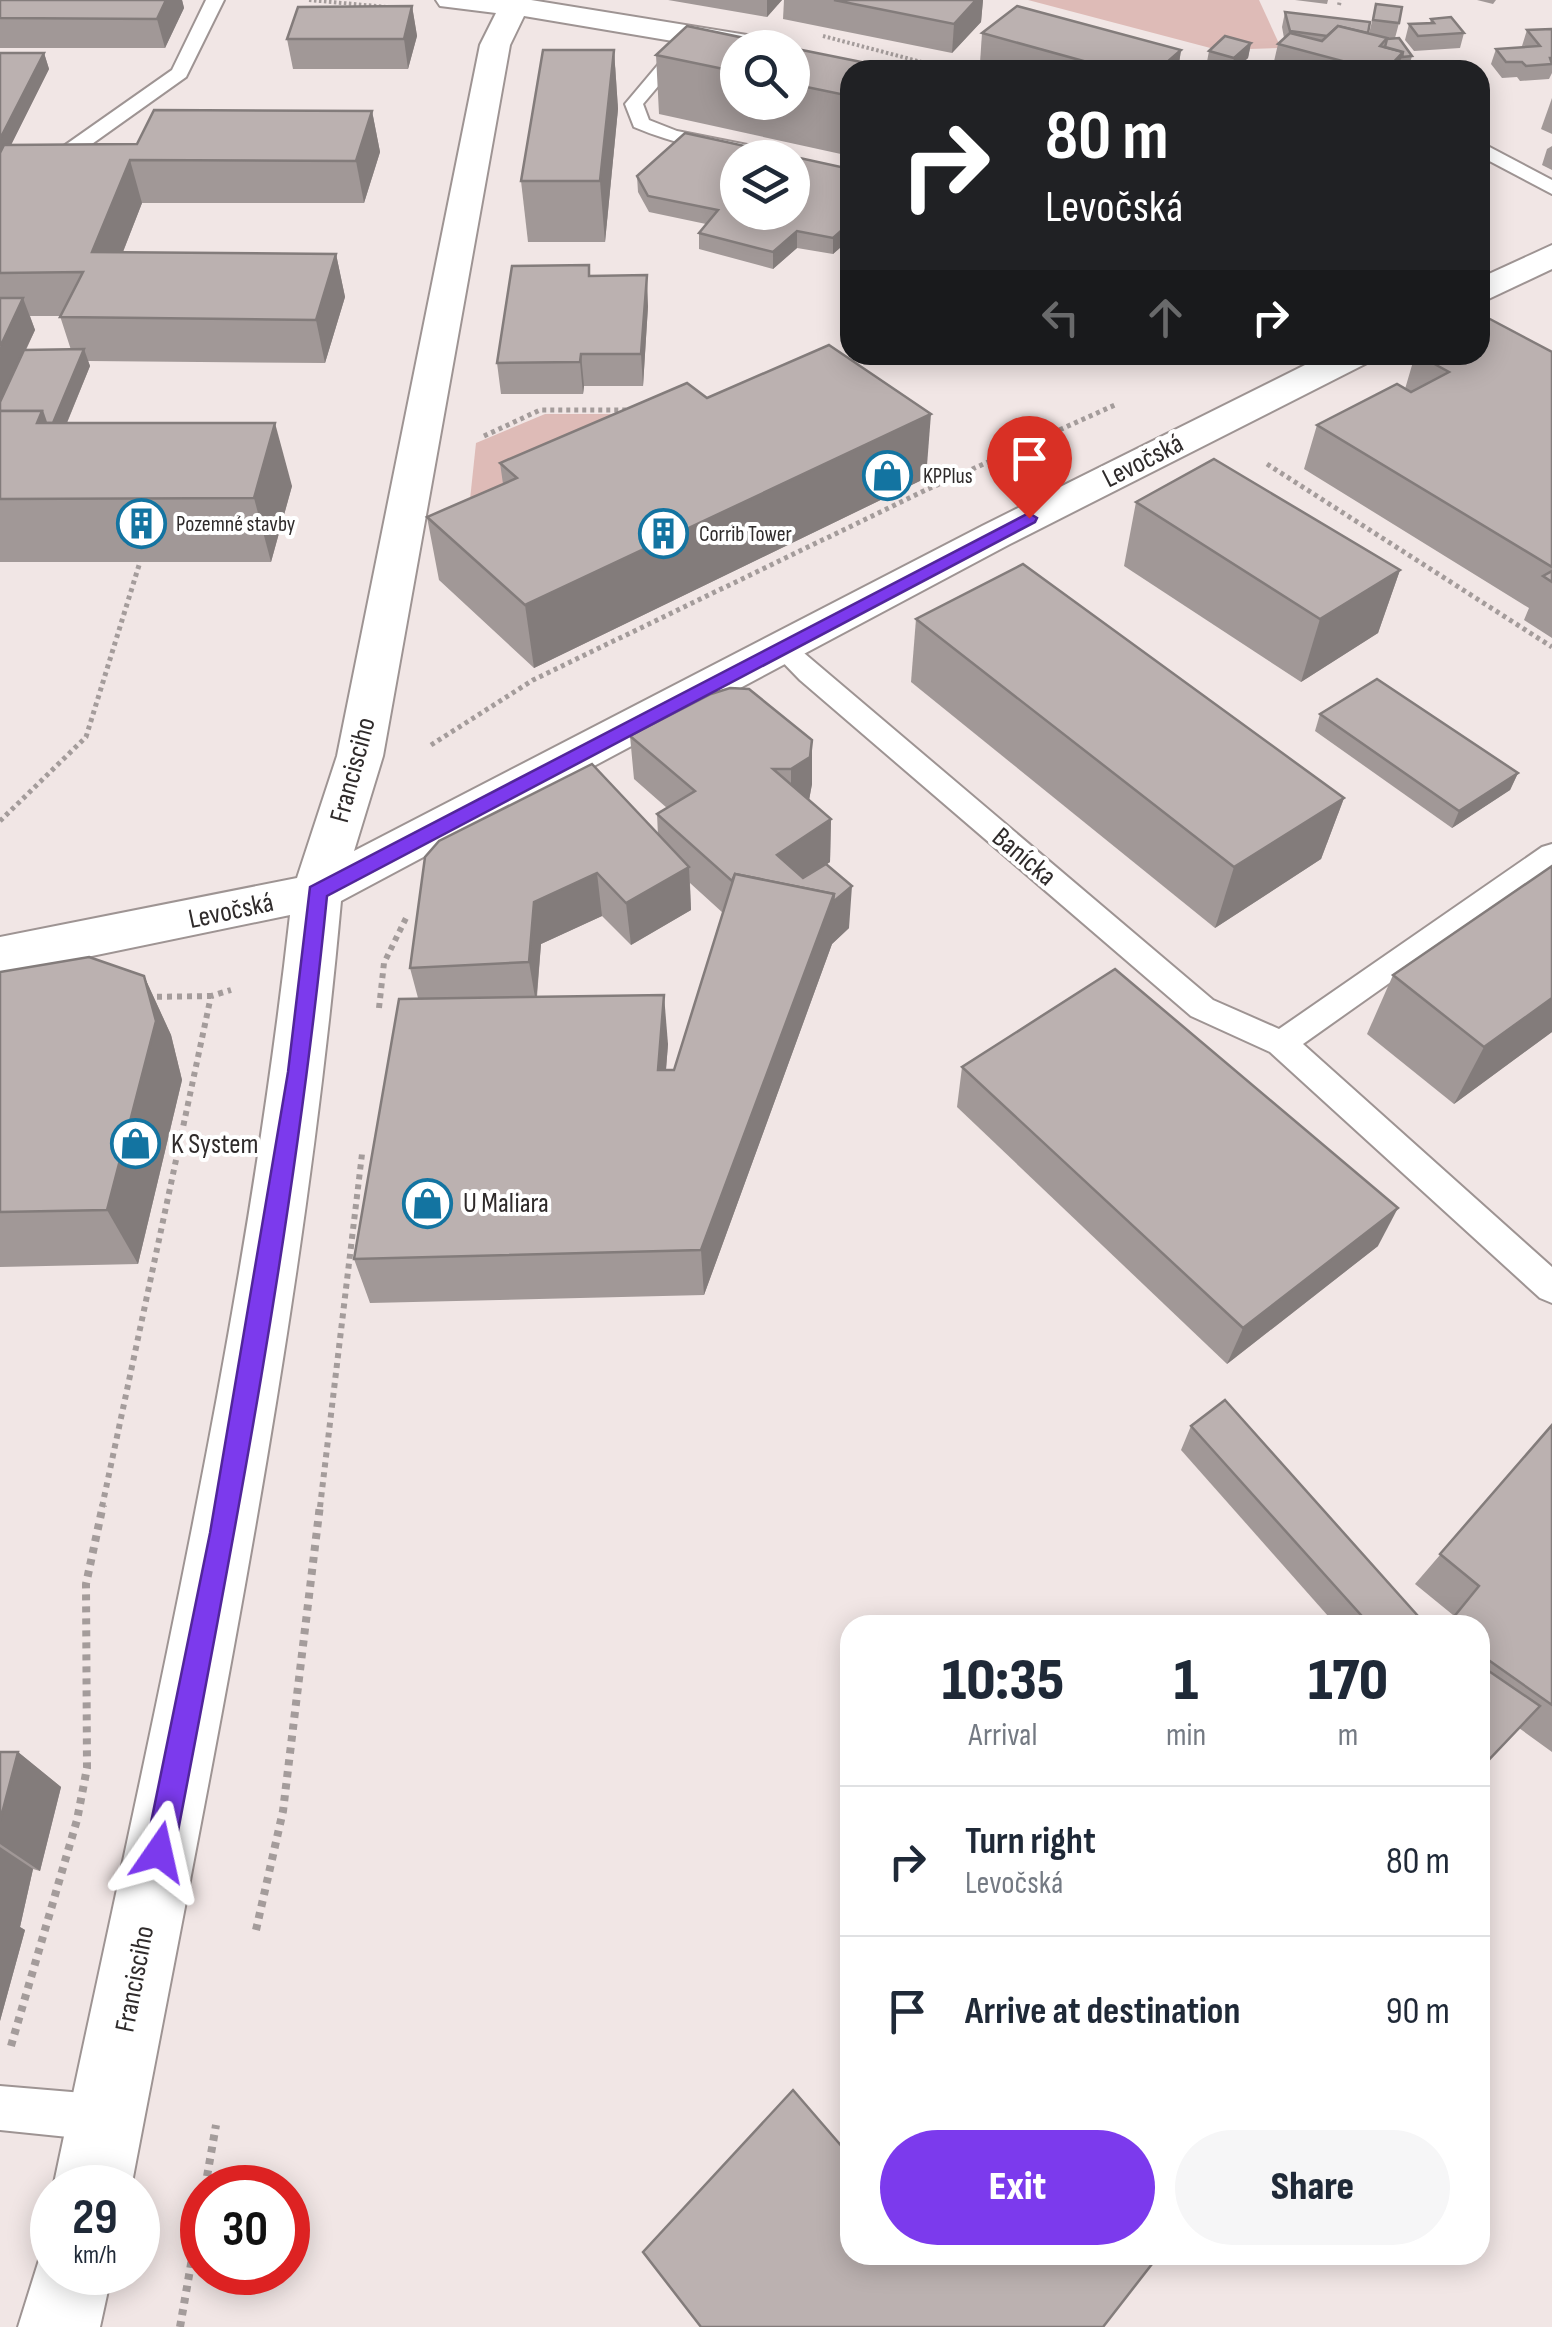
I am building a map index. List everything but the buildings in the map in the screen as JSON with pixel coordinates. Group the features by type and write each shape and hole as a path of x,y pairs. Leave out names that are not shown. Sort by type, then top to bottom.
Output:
{"street":[{"path":"450,0 514,6 720,39"},
{"name":"Francisciho","path":"97,2165 223,1533 299,1072 317,892 360,756 496,45 514,6"},
{"path":"1490,287 1552,255"},
{"path":"1490,265 1552,286"},
{"name":"Levočská","path":"0,956 317,892 1334,365"},
{"path":"60,2327 67,2295"}],"lane":[{"path":"68,152 180,73 215,0"},
{"path":"687,33 684,46 634,104 642,122 672,136 720,145"},
{"path":"1490,154 1552,188"},
{"name":"Banícka","path":"782,648 1202,1008 1281,1043 1552,1288"},
{"path":"1281,1043 1552,854"},
{"path":"3,2087 107,2118"}],"path":[{"path":"418,742 433,745 533,680 928,489 1133,398"},
{"path":"472,442 540,410 636,410"},
{"path":"1252,455 1552,647"},
{"path":"0,821 86,737 140,562"},
{"path":"377,1022 384,964 415,900"},
{"path":"3,2087 78,1820 86,1768 86,1584 211,996 231,990"},
{"path":"256,1930 283,1812 363,1141"},
{"path":"209,2165 216,2125"},
{"path":"180,2327 186,2295"}],"shaded area":[{"path":"1028,0 1259,0 1281,48 1218,50"},
{"path":"545,414 655,414 467,528 476,443"}],"place":[{"name":"KPPlus","path":"888,476"},
{"name":"Pozemné stavby","path":"141,524"},
{"name":"Corrib Tower","path":"664,534"},
{"name":"K System","path":"136,1144"},
{"name":"U Maliara","path":"428,1203"}],"route":[{"path":"159,1852 223,1533 299,1072 317,892 1029,518"}]}
